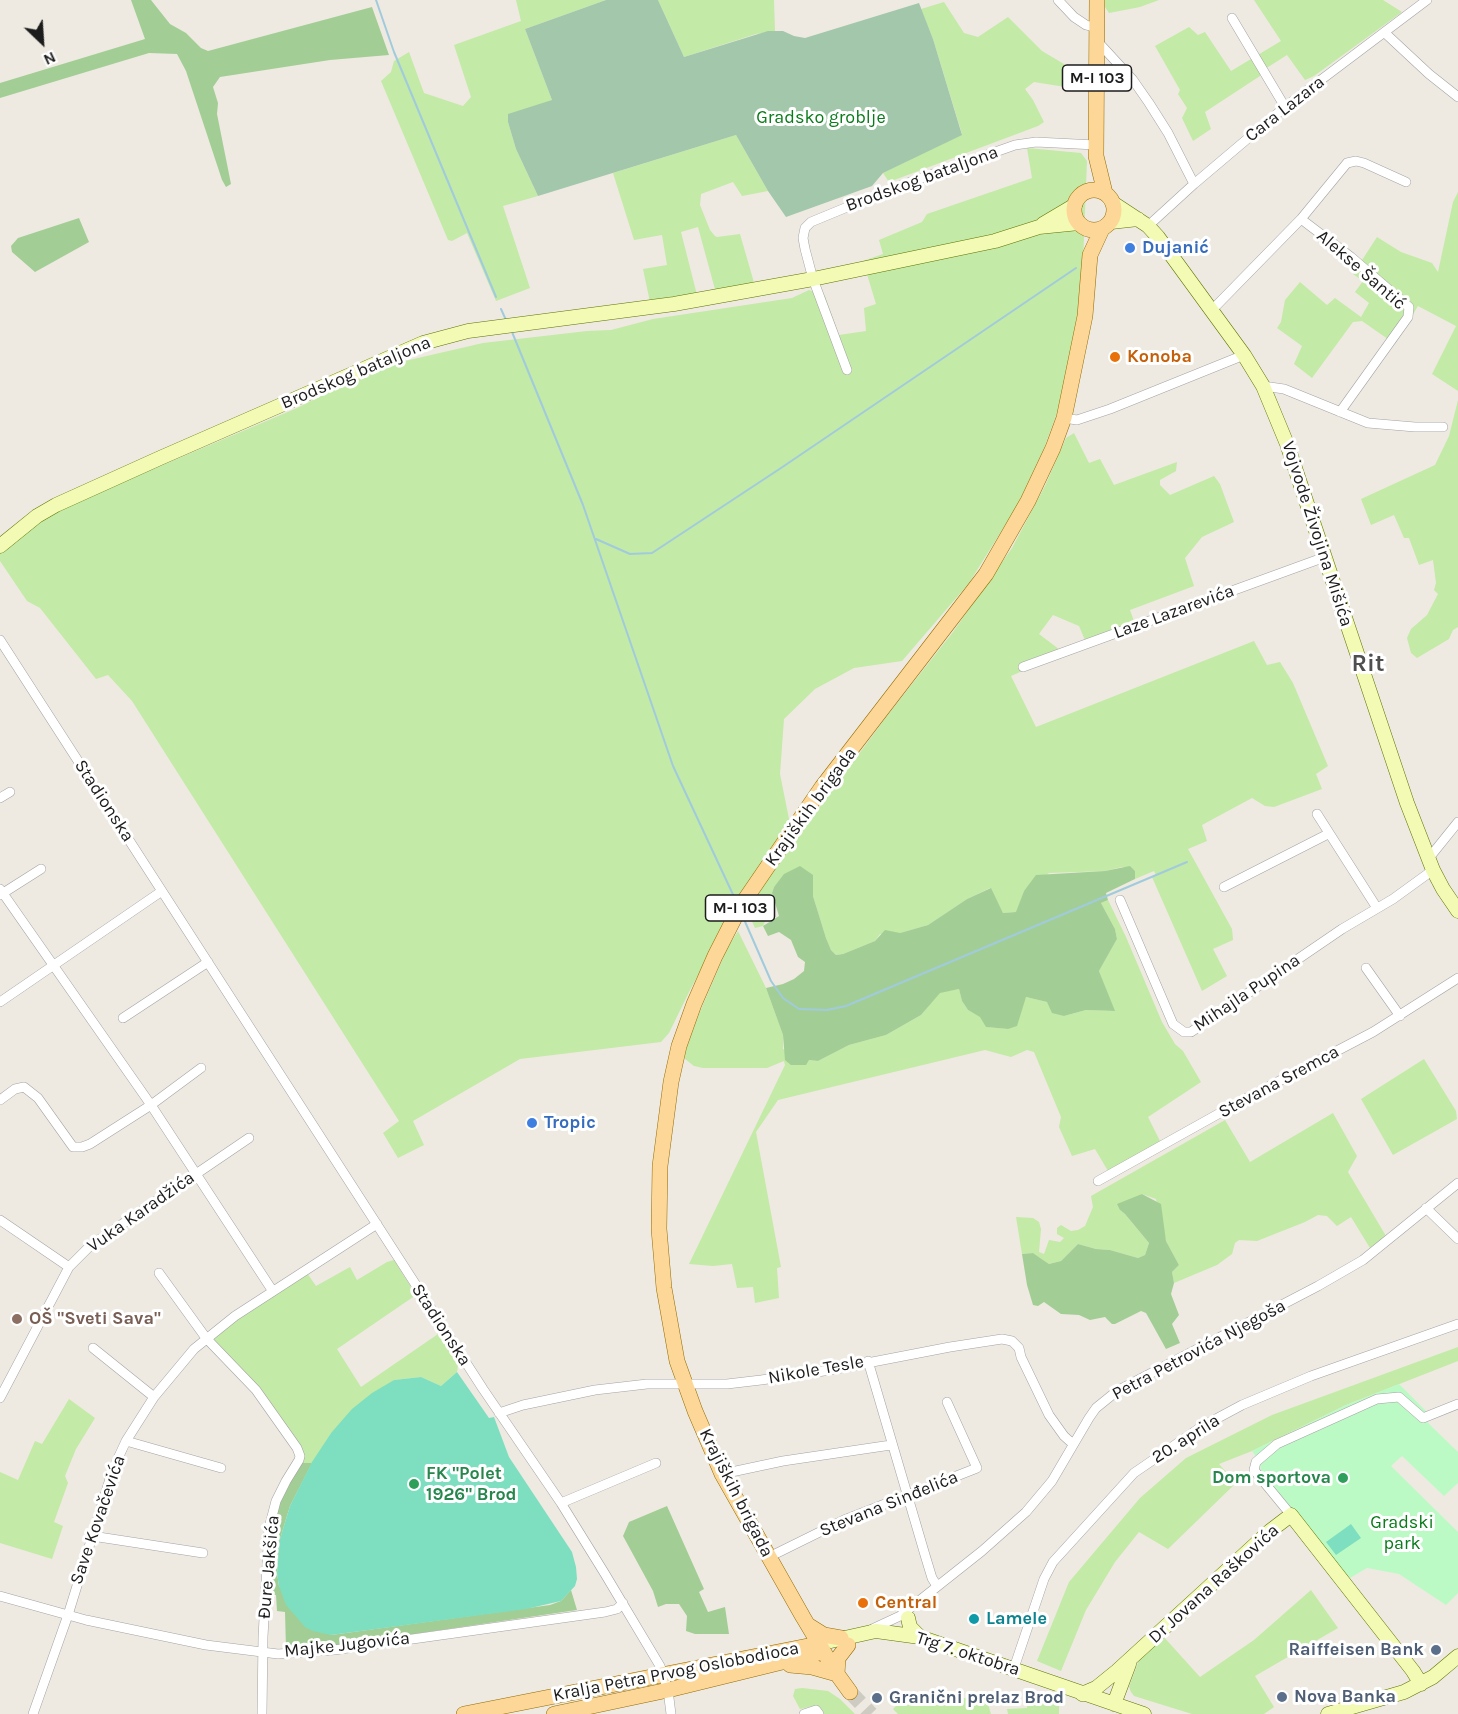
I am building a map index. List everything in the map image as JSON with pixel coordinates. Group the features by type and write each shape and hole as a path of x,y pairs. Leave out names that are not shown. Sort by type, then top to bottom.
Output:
{"main road":[{"name":"M-I 103","path":"1097,0 1096,150 1114,212 1106,225"},
{"name":"M-I 103","path":"1080,224 1074,212 1096,150"},
{"path":"1079,199 1098,190 1109,198"},
{"path":"1080,224 1091,230 1106,225"},
{"name":"Krajiških brigada","path":"821,1648 722,1473 685,1384 672,1342 659,1229 659,1181 663,1132 671,1082 679,1046 694,1004 731,923 798,821 986,574 1028,501 1053,448 1064,418 1085,316 1090,255 1080,224"},
{"name":"Krajiških brigada","path":"1090,255 1106,225"},
{"path":"765,1666 798,1665 837,1674 838,1658 844,1642 810,1627 803,1617"},
{"path":"784,1651 801,1633 803,1617"},
{"name":"M-I 103","path":"821,1648 850,1692"},
{"name":"Kralja Petra Prvog Oslobodioca","path":"464,1714 784,1651 821,1648"},
{"name":"Kralja Petra Prvog Oslobodioca","path":"554,1714 668,1690 765,1666 821,1648"}],"street":[{"path":"1058,0 1074,17 1097,35 1133,80 1168,133 1194,184"},
{"name":"Cara Lazara","path":"1143,222 1194,184 1285,107 1427,0"},
{"path":"1232,18 1285,107"},
{"path":"1385,33 1429,74 1458,97"},
{"name":"Brodskog bataljona","path":"847,370 813,279 803,238 805,228 818,218 891,189 1015,145 1036,142 1096,150"},
{"path":"1212,310 1301,219 1347,163 1356,161 1364,163 1406,182"},
{"name":"Vojvode Živojina Mišića","path":"1109,198 1143,222 1212,310 1263,386 1287,444 1385,740 1431,864 1443,890 1458,910"},
{"name":"Brodskog bataljona","path":"1039,227 1079,199"},
{"name":"Alekse Šantić","path":"1301,219 1351,257 1409,307 1408,317 1340,412"},
{"path":"1106,225 1143,222"},
{"name":"Brodskog bataljona","path":"0,546 37,516 56,505 423,343 468,332 674,304 813,279 995,241 1039,227 1080,224"},
{"path":"1064,418 1077,420 1110,409 1244,355"},
{"path":"1263,386 1284,389 1368,423 1443,427"},
{"name":"Laze Lazarevića","path":"1023,667 1325,556"},
{"name":"Stadionska","path":"0,640 499,1413 561,1503 624,1604 663,1675 668,1690 671,1714"},
{"path":"0,798 10,792"},
{"path":"1317,814 1377,908"},
{"name":"Mihajla Pupina","path":"1120,900 1166,1011 1173,1024 1184,1032 1191,1032 1393,899 1431,864 1458,822"},
{"path":"1224,887 1328,834"},
{"path":"41,869 1,892 151,1106 272,1290"},
{"path":"0,1002 162,891"},
{"path":"123,1018 208,962"},
{"path":"1366,968 1400,1016"},
{"name":"Stevana Sremca","path":"1098,1181 1245,1099 1373,1032 1458,978"},
{"path":"0,1100 15,1089 24,1087 38,1098 73,1147 82,1147 151,1106 201,1068"},
{"name":"Vuka Karadžića","path":"0,1398 69,1267 90,1245 249,1138"},
{"name":"Petra Petrovića Njegoša","path":"899,1635 904,1617 920,1599 982,1551 1026,1512 1052,1481 1096,1408 1117,1391 1363,1260 1458,1183"},
{"path":"1426,1208 1458,1239"},
{"path":"0,1220 69,1267"},
{"name":"Save Kovačevića","path":"33,1714 68,1615 113,1468 126,1441 154,1397 206,1338 272,1290 377,1224"},
{"path":"159,1273 206,1338"},
{"name":"20. aprila","path":"1014,1668 1044,1579 1053,1562 1134,1473 1202,1427 1242,1405 1311,1376 1458,1324"},
{"name":"Đure Jakšića","path":"206,1338 256,1390 297,1448 300,1456 276,1502 269,1528 262,1714"},
{"name":"Nikole Tesle","path":"499,1413 523,1405 595,1390 646,1384 727,1384 831,1370 991,1340 1012,1341 1019,1348 1021,1357 1049,1415 1073,1444"},
{"path":"93,1348 154,1397"},
{"path":"868,1362 891,1445 932,1578 937,1586"},
{"path":"1291,1515 1254,1470 1256,1462 1277,1444 1366,1403 1385,1398 1399,1397 1423,1418 1458,1404"},
{"name":"Stevana Sinđelića","path":"769,1557 844,1520 977,1468 947,1402"},
{"path":"126,1441 221,1468"},
{"path":"722,1473 783,1461 891,1445"},
{"path":"561,1503 656,1463"},
{"name":"Dr Jovana Raškovića","path":"1075,1691 1096,1688 1270,1531 1291,1515 1421,1684"},
{"path":"92,1536 203,1553"},
{"name":"Majke Jugovića","path":"0,1596 68,1615 206,1645 278,1654 334,1650 605,1612 617,1609 624,1604"},
{"path":"844,1642 904,1617 920,1637"},
{"path":"863,1633 885,1632 899,1635"},
{"path":"821,1648 844,1642 899,1635"},
{"name":"Trg 7. oktobra","path":"899,1635 920,1637 1144,1714"},
{"path":"1328,1714 1404,1692 1444,1669 1458,1656"},
{"path":"1114,1704 1133,1657"},
{"path":"804,1714 817,1712"}],"green space":[{"path":"131,0 151,0 170,24 186,33 201,48 208,51 372,7 389,55 330,60 220,77 213,87 218,103 217,114 231,184 226,187 186,71 177,54 149,53 0,98 0,83 145,39"},
{"path":"516,0 606,0 525,29 552,100 508,122 516,149 538,196 503,206 530,288 496,301 467,233 452,241 448,240 381,81 391,72 394,61 409,52 424,93 463,106 471,97 454,45 521,21"},
{"name":"Gradsko groblje","path":"606,0 658,0 684,57 768,31 783,31 805,38 919,3 933,39 962,135 883,173 872,186 786,217 768,191 736,135 538,196 516,149 508,122 508,114 552,100 525,29"},
{"path":"658,0 774,0 775,31 756,34 684,57"},
{"path":"1103,0 1159,0 1140,7 1109,13"},
{"path":"1254,0 1383,0 1402,12 1314,76 1305,80 1287,55 1265,69 1260,76 1205,112 1211,129 1193,141 1182,118 1187,108 1178,94 1180,90 1155,46 1189,27 1198,35 1205,32 1231,71 1281,41"},
{"path":"944,2 964,33 978,37 1008,17 1042,51 1069,67 1068,85 1034,82 1025,89 1044,122 1038,126 889,182 883,173 962,134 933,39 921,9"},
{"path":"736,135 768,191 742,196 733,182 701,194 700,205 710,230 715,236 740,234 757,293 716,293 698,227 681,232 697,295 650,302 643,269 667,265 662,235 634,240 613,173"},
{"path":"1027,148 1081,153 1087,161 1082,288 1063,397 1044,448 1017,506 969,583 902,661 854,668 815,689 784,719 780,774 790,824 739,900 669,1033 661,1042 520,1059 413,1121 424,1145 398,1158 383,1133 399,1121 132,701 108,675 96,679 40,608 27,601 0,561 0,552 50,513 297,408 379,367 483,343 611,330 653,319 792,298 809,290 825,296 839,335 866,331 864,308 876,304 863,261 883,254 879,240 922,222 927,214 1032,178"},
{"path":"1458,192 1458,391 1432,374 1456,326 1418,306 1395,344 1362,321 1353,322 1312,378 1294,364 1302,346 1277,328 1281,322 1285,300 1300,282 1327,305 1335,298 1361,317 1369,303 1355,292 1363,281 1353,274 1377,237 1401,252 1432,263 1438,272 1453,202"},
{"path":"79,218 89,242 35,272 12,252 11,246 18,238"},
{"path":"1458,400 1458,627 1453,630 1449,639 1417,658 1411,653 1407,638 1411,629 1427,615 1438,594 1434,590 1436,583 1433,560 1419,565 1409,538 1404,538 1394,515 1371,525 1361,499 1435,465 1449,436"},
{"path":"1074,433 1089,463 1100,459 1114,485 1177,462 1176,471 1160,480 1160,485 1170,495 1214,476 1220,484 1234,522 1202,537 1185,558 1194,586 1130,610 1135,624 1087,645 1079,626 1053,615 1039,634 1064,653 1011,676 1036,727 1254,641 1267,665 1280,662 1293,683 1328,766 1316,774 1322,789 1274,807 1265,806 1252,798 1202,825 1207,841 1188,849 1232,929 1233,940 1213,949 1227,976 1202,991 1152,877 1156,875 1154,871 1135,879 1135,871 1122,867 1105,871 1049,873 1024,891 1017,912 1003,913 990,888 967,899 928,925 900,933 880,934 875,941 836,955 826,938 813,896 813,875 781,879 774,887 772,893 775,900 763,926 755,928 748,913 770,874 887,716 953,632 1012,548 1045,486 1066,438"},
{"path":"800,866 813,875 813,896 826,938 836,955 875,941 885,930 900,933 928,925 967,899 991,888 1003,913 1016,912 1024,891 1036,875 1105,871 1130,866 1135,871 1135,879 1106,893 1108,900 1101,903 1115,929 1117,939 1099,971 1115,1011 1086,1010 1064,1016 1052,1013 1047,1002 1026,997 1017,1026 1008,1029 986,1027 980,1017 968,1010 962,1001 959,989 940,993 921,1015 886,1035 849,1045 818,1061 809,1060 806,1065 791,1065 785,1060 783,1035 766,988 794,979 804,971 805,962 798,957 791,940 779,932 768,936 763,926 779,916 772,893 774,887 784,874"},
{"path":"1108,900 1162,1022 1175,1044 1183,1051 1201,1082 1148,1117 1163,1147 1111,1176 1095,1149 1072,1156 1059,1127 1061,1117 1034,1052 1027,1050 1011,1057 985,1050 778,1100 756,1132 781,1267 777,1268 779,1298 755,1303 753,1287 737,1288 732,1264 713,1266 689,1264 785,1065 784,1061 767,1068 703,1068 694,1066 685,1059 684,1055 699,1014 727,949 738,931 766,988 783,1035 783,1049 809,1060 818,1061 849,1045 886,1035 921,1015 940,992 959,989 962,1001 968,1010 981,1017 987,1027 1008,1029 1026,997 1047,1002 1064,1016 1086,1010 1114,1011 1099,971 1117,939 1115,929 1101,903"},
{"path":"1424,1059 1456,1111 1457,1119 1393,1155 1361,1099"},
{"path":"1333,1113 1357,1156 1348,1172 1386,1236 1370,1248 1351,1217 1337,1226 1327,1216 1318,1215 1257,1241 1239,1240 1235,1243 1232,1254 1217,1265 1174,1283 1172,1272 1179,1265 1166,1241 1156,1199 1142,1194 1120,1210 1149,1243 1145,1255 1138,1258 1078,1244 1061,1261 1049,1264 1033,1253 1022,1254 1016,1217 1033,1218 1039,1222 1041,1229 1039,1252 1044,1254 1049,1240 1060,1242 1064,1238 1057,1234 1057,1228 1061,1225 1071,1231 1085,1226 1093,1207 1091,1196 1225,1120 1250,1162"},
{"path":"1142,1194 1161,1204 1166,1241 1179,1265 1172,1272 1174,1283 1171,1294 1179,1315 1172,1324 1180,1343 1166,1349 1146,1313 1141,1311 1112,1324 1105,1317 1090,1320 1079,1315 1061,1314 1044,1302 1038,1306 1033,1305 1022,1254 1033,1253 1049,1264 1061,1261 1078,1244 1138,1258 1145,1255 1149,1243 1117,1204"},
{"path":"394,1260 416,1295 337,1349 361,1387 441,1332 459,1359 457,1372 441,1386 421,1377 394,1380 331,1433 312,1463 302,1463 304,1456 302,1449 258,1388 212,1339 239,1317 307,1273 316,1286 350,1267 357,1280"},
{"path":"1458,1347 1458,1361 1346,1405 1252,1451 1219,1464 1236,1483 1168,1549 1139,1532 1115,1562 1086,1610 1061,1671 1037,1661 1069,1582 1140,1498 1186,1458 1272,1415"},
{"name":"FK \"Polet 1926\" Brod","path":"457,1372 489,1418 494,1417 509,1457 572,1552 576,1567 575,1586 561,1601 526,1609 331,1635 305,1627 286,1605 277,1573 280,1539 290,1506 312,1462 331,1433 352,1409 372,1393 394,1380 421,1377 441,1386"},
{"name":"Gradski park","path":"1399,1384 1432,1417 1427,1422 1458,1452 1458,1483 1444,1496 1402,1456 1391,1466 1458,1532 1458,1593 1446,1605 1399,1574 1367,1568 1350,1578 1261,1472 1260,1462 1252,1451 1346,1405"},
{"path":"69,1399 95,1418 76,1449 65,1476 68,1483 54,1522 63,1526 52,1559 0,1543 0,1472 18,1480 35,1441 42,1444"},
{"path":"302,1463 312,1463 290,1506 280,1539 277,1573 279,1586 331,1635 550,1605 561,1601 571,1590 577,1610 339,1645 286,1649 285,1612 277,1611 276,1595 268,1595 273,1522 285,1487"},
{"path":"667,1506 704,1589 699,1592 708,1612 725,1607 729,1634 695,1634 686,1631 687,1616 679,1604 666,1604 658,1607 653,1591 623,1536 629,1522"},
{"path":"1351,1524 1361,1538 1336,1555 1326,1542"},
{"path":"1311,1590 1338,1628 1255,1676 1274,1707 1264,1714 1192,1714 1134,1696 1131,1692 1129,1687 1139,1660 1162,1635 1200,1677 1254,1640"},
{"path":"795,1689 828,1691 855,1714 823,1714 813,1706 800,1709 793,1696"},
{"path":"910,1692 918,1702 923,1704 985,1695 991,1714 898,1714 893,1709"},
{"path":"1041,1693 1052,1696 1059,1704 1059,1714 1008,1714 1007,1709 1027,1708 1028,1698"}],"waterway":[{"path":"376,0 394,52 496,297"},
{"path":"596,539 630,554 652,553 1076,268"},
{"path":"501,309 506,320"},
{"path":"512,332 583,505 673,766 736,901"},
{"path":"743,917 771,981 783,998 799,1009 827,1010 846,1006 1187,862"}],"tunnel":[{"path":"850,1692 871,1714"}],"place":[{"name":"Dujanić","path":"1130,248"},
{"name":"Konoba","path":"1115,357"},
{"name":"Tropic","path":"532,1123"},
{"name":"OŠ \"Sveti Sava\"","path":"17,1319"},
{"name":"Dom sportova","path":"1343,1478"},
{"name":"FK \"Polet 1926\" Brod","path":"414,1484"},
{"name":"Central","path":"863,1603"},
{"name":"Lamele","path":"974,1619"},
{"name":"Raiffeisen Bank","path":"1436,1650"},
{"name":"Nova Banka","path":"1282,1697"},
{"name":"Granični prelaz Brod","path":"877,1698"}],"district":[{"name":"Rit","path":"1368,664"}]}
